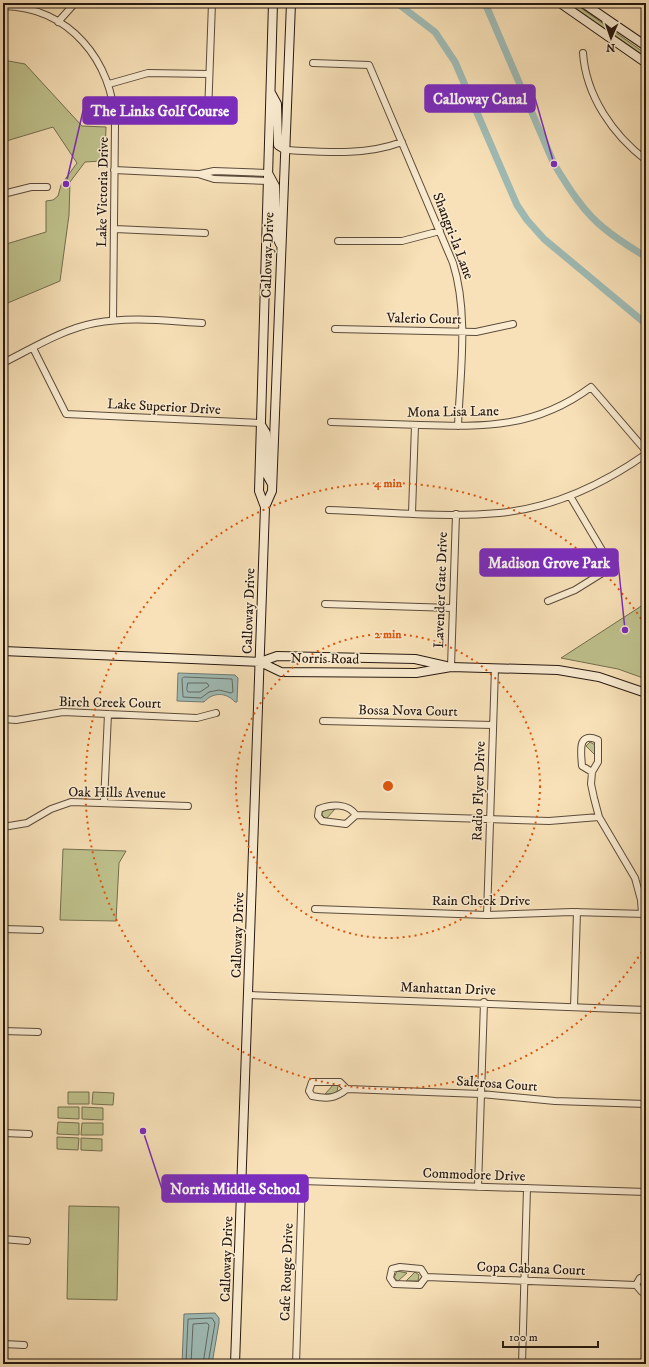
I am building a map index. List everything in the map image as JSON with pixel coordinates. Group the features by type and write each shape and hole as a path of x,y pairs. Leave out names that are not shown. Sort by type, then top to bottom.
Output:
{"main road":[{"name":"Calloway Drive","path":"266,507 259,491 273,3"},
{"name":"Calloway Drive","path":"236,1364 266,507 272,491 291,3"},
{"path":"560,3 646,63"},
{"path":"583,3 646,46"},
{"path":"270,93 277,104 278,145 286,150"},
{"path":"268,177 275,186 275,233 281,246"},
{"path":"260,423 266,433 266,473 272,485"},
{"name":"Norris Road","path":"3,651 260,662 281,672 416,673 450,667 558,670 579,673 618,683 646,693"},
{"path":"260,662 277,656 414,660 450,667"}],"street":[{"path":"58,22 75,3"},
{"path":"208,114 212,3"},
{"name":"Lake Victoria Drive","path":"3,6 32,11 58,22 69,29 88,47 104,71 109,84 115,110 113,320"},
{"path":"583,53 584,68 603,115 629,147 646,160"},
{"name":"Shangri-la Lane","path":"313,63 369,65 440,231 458,277 462,306 458,426"},
{"path":"109,84 148,73 209,74"},
{"path":"286,150 351,153 380,149 402,142"},
{"path":"114,170 198,174 214,171 268,177"},
{"path":"3,194 31,187 47,187"},
{"path":"115,229 205,233"},
{"path":"338,241 402,241 440,231"},
{"path":"3,363 82,326 113,320 202,323"},
{"name":"Valerio Court","path":"334,329 462,332 490,330 513,324"},
{"name":"Lake Superior Drive","path":"33,348 66,414 260,423"},
{"name":"Mona Lisa Lane","path":"331,422 489,426 526,419 556,408 591,387 646,450"},
{"path":"412,513 415,425"},
{"path":"329,510 456,514 500,513 524,509 570,496 612,477 646,454"},
{"path":"548,601 575,590 612,567 570,496"},
{"name":"Lavender Gate Drive","path":"450,667 456,514"},
{"path":"326,604 452,608"},
{"name":"Radio Flyer Drive","path":"487,915 495,668"},
{"name":"Birch Creek Court","path":"3,719 16,720 63,712 197,718 216,713"},
{"path":"104,802 108,714"},
{"name":"Bossa Nova Court","path":"323,722 493,725"},
{"path":"592,772 582,766 581,754 582,742 586,738 590,737 598,740 598,762 592,772 591,784 599,817 635,878 644,914"},
{"name":"Oak Hills Avenue","path":"3,827 27,823 51,809 65,803 104,802 188,806"},
{"path":"356,815 352,810 338,805 326,806 319,809 318,816 322,821 346,824 356,815 549,821 599,817"},
{"name":"Rain Check Drive","path":"316,909 487,915 577,912 644,914"},
{"path":"574,1008 577,912"},
{"path":"3,929 40,930"},
{"name":"Manhattan Drive","path":"249,995 484,1002 574,1008 646,1010"},
{"path":"478,1187 484,1002"},
{"path":"3,1031 38,1032"},
{"name":"Salerosa Court","path":"347,1090 340,1082 318,1081 312,1082 309,1091 312,1096 319,1098 336,1098 347,1090 481,1094 555,1101 646,1104"},
{"path":"3,1133 29,1134"},
{"name":"Commodore Drive","path":"302,1181 646,1192"},
{"name":"Cafe Rouge Drive","path":"296,1364 302,1181"},
{"path":"522,1364 527,1188"},
{"path":"3,1240 28,1241"},
{"name":"Copa Cabana Court","path":"400,1267 421,1269 426,1277 420,1285 410,1286 394,1284 390,1278 392,1269 400,1267"},
{"path":"646,1276 640,1278 636,1285 642,1292 646,1292"},
{"name":"Copa Cabana Court","path":"426,1277 636,1285"},
{"path":"3,1344 24,1345"}],"green space":[{"path":"568,3 574,3 646,54 646,57"},
{"path":"3,60 25,64 82,126 106,127 105,158 101,161 85,162 70,182 69,215 60,281 3,305 3,245 46,232 46,201 53,200 58,196 61,185 77,163 53,127 3,142"},
{"path":"646,603 646,679 618,669 561,658"},
{"path":"590,742 595,745 595,755 586,746"},
{"path":"326,809 335,809 326,819 322,815 322,812"},
{"path":"63,849 126,851 119,863 116,921 60,920"},
{"path":"334,1084 338,1086 337,1092 334,1094 325,1094"},
{"path":"68,1092 89,1092 89,1104 68,1104"},
{"path":"93,1092 114,1093 113,1105 92,1104"},
{"path":"58,1107 79,1107 79,1119 58,1118"},
{"path":"82,1107 103,1108 103,1120 82,1119"},
{"path":"58,1122 79,1123 79,1135 57,1134"},
{"path":"82,1123 103,1123 103,1135 81,1135"},
{"path":"57,1137 79,1138 78,1150 57,1149"},
{"path":"81,1138 102,1139 102,1151 81,1150"},
{"path":"69,1206 119,1207 117,1300 67,1299"},
{"path":"397,1271 407,1273 398,1281 394,1278"},
{"path":"415,1272 419,1275 418,1281 406,1281"}],"water":[{"path":"178,673 235,675 238,678 237,702 228,696 220,694 211,696 204,702 177,701"},
{"path":"215,1313 219,1318 219,1323 212,1364 182,1364 184,1314"}],"waterway":[{"path":"397,3 435,32 455,62 517,205 527,220 544,239 646,324"},
{"path":"485,3 554,164 565,182 597,223 615,237 646,257"}],"place":[{"name":"Calloway Canal","path":"554,164"},
{"name":"The Links Golf Course","path":"66,184"},
{"name":"Madison Grove Park","path":"625,630"},
{"name":"Norris Middle School","path":"143,1131"}]}
